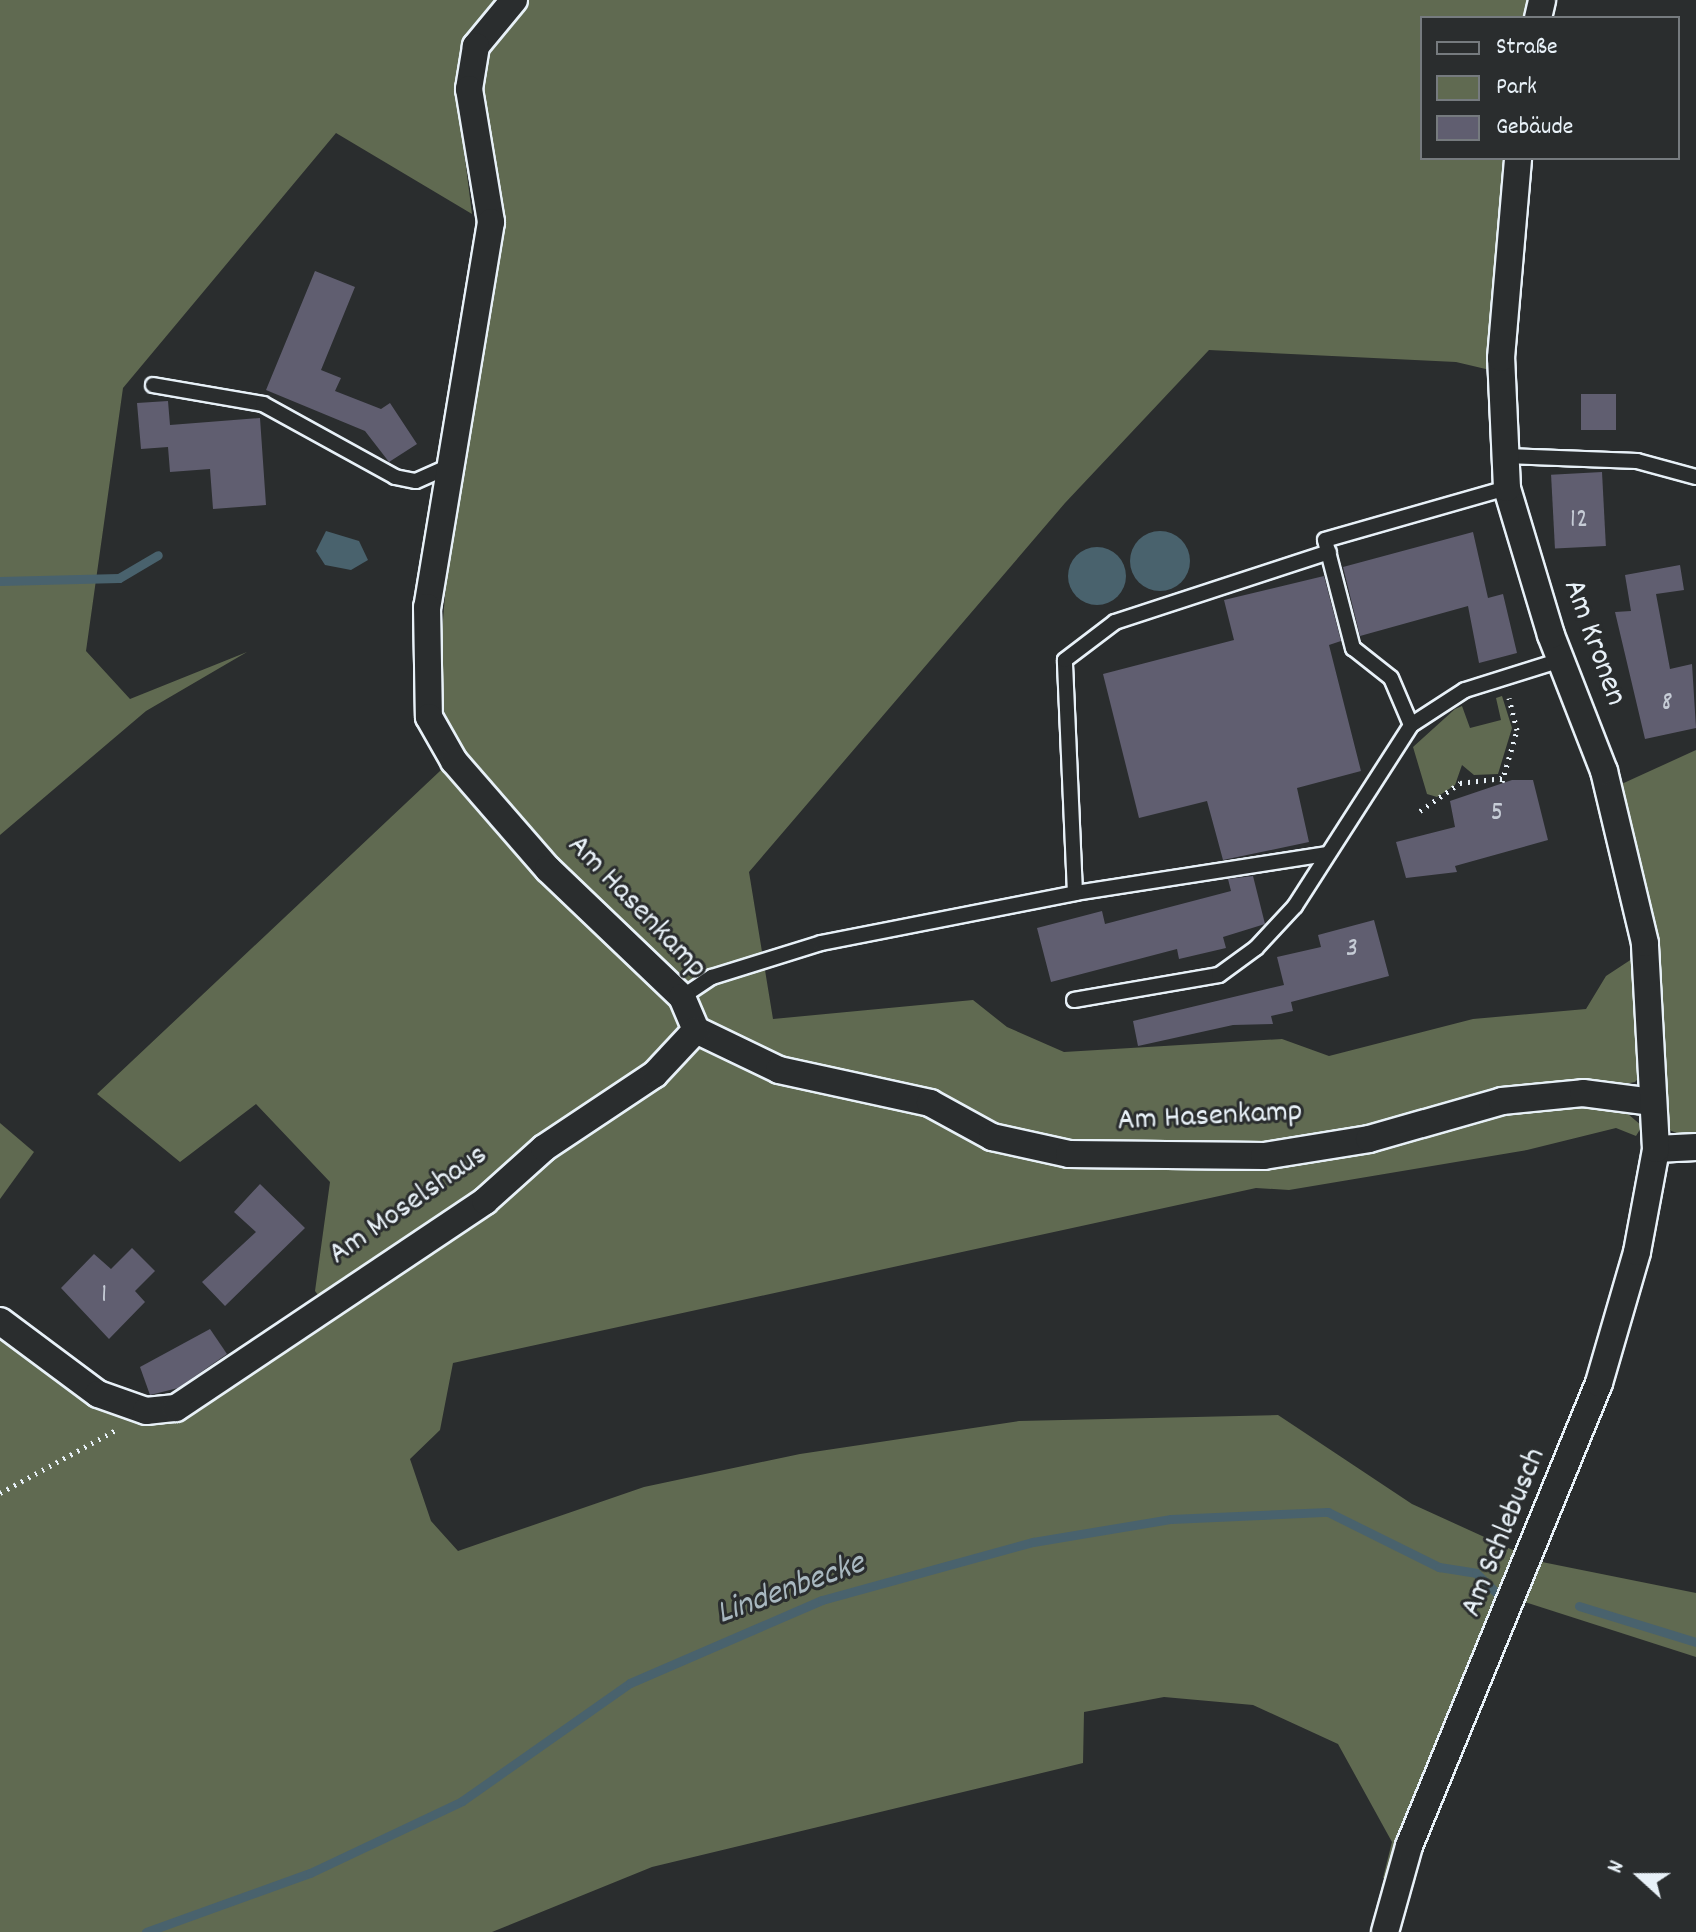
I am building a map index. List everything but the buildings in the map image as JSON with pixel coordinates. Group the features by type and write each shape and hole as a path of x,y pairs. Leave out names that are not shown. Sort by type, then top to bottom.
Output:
{"street":[{"name":"Am Hasenkamp","path":"514,0 476,46 469,89 491,222 485,287 445,468 427,607 429,717 454,761 548,869 682,997 696,1030 764,1065 930,1103 992,1137 1069,1154 1264,1156 1369,1139 1502,1101 1583,1093 1652,1102"},
{"name":"Am Kronen","path":"1518,160 1501,358 1507,488 1561,660 1604,771 1645,943 1656,1149"},
{"name":"Am Moselshaus","path":"146,1411 186,1402 485,1201 544,1148 655,1074 696,1030"},
{"path":"1656,1149 1696,1147"},
{"name":"Am Schlebusch","path":"1385,1932 1409,1846 1599,1383 1637,1252 1656,1149"},
{"path":"0,1321 98,1394 146,1411"}],"lane":[{"path":"153,385 263,404 395,477 416,481 445,468"},
{"path":"1506,456 1637,461 1696,477"},
{"path":"1411,725 1391,678 1353,648 1325,540 1507,488"},
{"path":"1075,893 1065,660 1115,622 1329,552"},
{"path":"1074,1000 1219,975 1295,906 1411,725 1465,690 1561,660"},
{"path":"682,997 712,977 821,943 1075,893 1327,854"}],"path":[{"path":"1420,811 1460,783 1503,780 1517,730 1503,678"},
{"path":"0,1493 146,1411"}],"green space":[{"path":"0,0 503,0 469,39 458,104 472,214 336,133 123,388 86,651 130,699 247,652 146,711 0,835"},
{"path":"526,0 1536,0 1532,16 1420,16 1420,160 1511,160 1490,370 1456,362 1209,350 1065,503 749,872 773,1019 973,1000 1007,1027 1064,1052 1282,1039 1329,1056 1473,1019 1586,1009 1606,976 1638,955 1646,1070 1635,1082 1481,1113 1556,1104 1621,1108 1642,1126 1636,1136 1616,1128 1527,1150 1289,1190 1256,1188 453,1363 440,1430 410,1459 431,1521 458,1551 644,1487 800,1454 1019,1421 1278,1415 1412,1504 1526,1556 1390,1879 1383,1878 1392,1842 1338,1744 1253,1705 1164,1697 1084,1712 1083,1763 652,1867 492,1932 0,1932 0,1328 142,1416 327,1307 315,1291 330,1182 256,1104 180,1162 97,1094 457,755 436,705 454,486 480,358 478,88 488,48"},
{"path":"1502,696 1512,728 1498,774 1474,775 1462,765 1455,785 1437,797 1427,794 1413,747 1462,706 1470,728 1501,720 1496,698"},
{"path":"1696,750 1696,1138 1692,1139 1664,1128 1615,787"},
{"path":"0,1123 34,1152 0,1199"},
{"path":"1537,1561 1696,1593 1696,1657 1522,1601"}],"water":[{"path":"326,531 359,541 368,560 351,570 325,565 316,551"},
{"path":"1160,531 1181,540 1190,561 1181,582 1160,591 1139,582 1130,561 1139,540"},
{"path":"1097,547 1118,555 1126,576 1118,597 1097,605 1076,597 1068,576 1076,555"}],"waterway":[{"path":"0,581 119,578 158,555"},
{"name":"Lindenbecke","path":"146,1932 310,1873 462,1801 630,1683 822,1600 1033,1542 1171,1519 1328,1512 1439,1567 1476,1573 1497,1593"},
{"name":"Lindenbecke","path":"1579,1606 1696,1642"}]}
